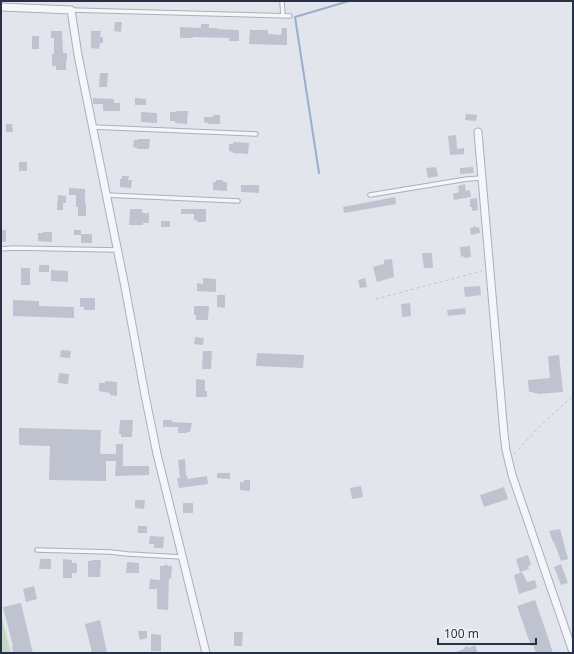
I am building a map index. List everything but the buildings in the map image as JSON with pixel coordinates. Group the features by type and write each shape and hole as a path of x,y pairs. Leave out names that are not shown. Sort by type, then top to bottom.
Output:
{"street":[{"path":"1,7 71,10 78,55 157,454 206,653"},
{"path":"478,132 504,434 508,463 573,652"}],"lane":[{"path":"282,1 283,16"},
{"path":"71,10 290,16"},
{"path":"92,127 256,134"},
{"path":"370,195 467,179 482,178"},
{"path":"106,196 238,201"},
{"path":"1,249 117,250"},
{"path":"38,550 110,552 183,557"}],"path":[{"path":"376,299 490,269"},
{"path":"508,463 513,455 540,426 573,396"}],"green space":[{"path":"1,616 11,653 1,653"}],"waterway":[{"path":"319,173 295,17 349,1"}]}
